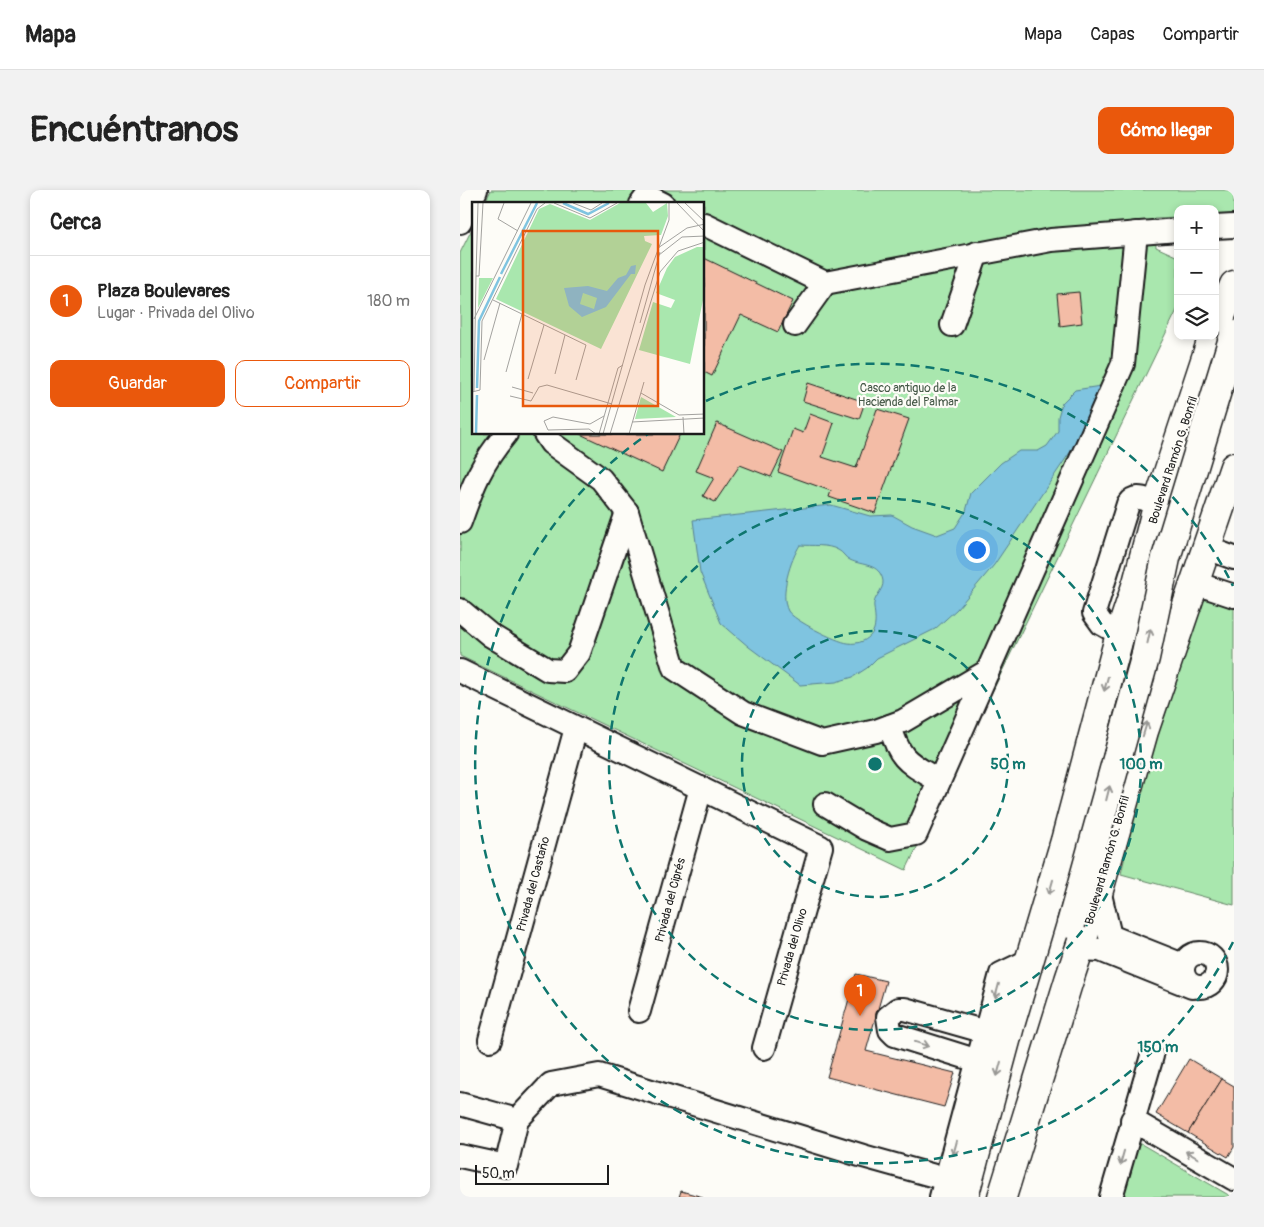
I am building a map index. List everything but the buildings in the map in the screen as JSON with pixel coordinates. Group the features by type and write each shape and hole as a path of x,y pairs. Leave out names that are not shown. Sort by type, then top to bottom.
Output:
{"main road":[{"path":"1219,321 1234,287"},
{"path":"1137,583 1221,358 1234,336"},
{"path":"1002,1197 1069,980 1090,940 1166,558 1234,336"},
{"name":"Boulevard Ramón G. Bonfil","path":"954,1190 1030,960 1158,503 1211,340"},
{"name":"Boulevard Ramón G. Bonfil","path":"1090,940 1099,890 1144,731 1234,467"},
{"path":"1030,960 1034,984 1043,990 1057,990 1069,980"},
{"path":"1010,1170 1014,1128 1041,1032 1040,1024 1036,1018 1028,1015 1011,1022"}],"street":[{"path":"460,222 476,190"},
{"path":"642,202 647,196 659,202"},
{"path":"705,224 825,283 1051,240 1174,230"},
{"path":"1219,227 1234,226"},
{"path":"825,804 867,829 890,839 916,834 1123,364 1136,233"},
{"path":"952,325 977,253"},
{"path":"795,325 825,283"},
{"path":"460,522 471,491 487,457 505,435"},
{"path":"546,435 551,443 601,479 627,512 674,668 743,714 822,743 903,721 988,671"},
{"path":"1120,634 1102,624 1094,613 1128,504 1131,499 1137,497 1158,503"},
{"path":"460,610 490,635 548,670 565,671 579,653 627,512"},
{"path":"1207,548 1234,558"},
{"path":"1195,582 1234,596"},
{"path":"460,671 701,788"},
{"path":"890,726 894,739 907,762 940,781"},
{"name":"Privada del Castaño","path":"490,1040 576,728"},
{"name":"Privada del Olivo","path":"701,788 821,847 764,1048"},
{"name":"Privada del Ciprés","path":"640,1011 701,788"},
{"path":"1090,940 1183,965"},
{"path":"1090,940 1192,986 1205,988 1215,981 1219,969 1214,958 1203,953 1190,955 1183,965 1184,978 1192,986"},
{"path":"460,1156 506,1166 517,1120 551,1084 599,1075 863,1156 954,1190 978,1061 1001,974 1030,960"},
{"path":"978,1061 895,1035 890,1030 888,1018 898,1009 905,1009 986,1032"},
{"path":"1111,1197 1152,1056"},
{"path":"460,1104 517,1120"},
{"path":"1132,1120 1234,1179"}],"green space":[{"name":"Casco antiguo de la Hacienda del Palmar","path":"491,190 1234,190 1234,214 1219,215 1219,205 1174,205 1174,217 1154,218 1156,247 1174,255 1174,316 906,870 460,656 460,253 472,229 472,435 705,435 705,202 485,202"},
{"path":"1203,598 1234,608 1234,905 1121,874 1136,807 1145,732 1164,718"},
{"path":"1136,1141 1232,1197 1119,1197"}],"water":[{"path":"1107,385 1079,439 994,565 957,609 935,629 877,658 867,668 853,677 836,682 800,685 749,647 721,623 700,572 693,520 831,505 870,516 892,515 912,526 937,535 955,528 966,511 971,493 1001,463 1019,451 1038,451 1047,446 1058,431 1058,417 1062,403 1075,390","holes":["800,545 834,548 850,560 874,568 881,575 883,585 874,604 874,627 868,638 856,643 842,642 806,625 788,611 785,586"]}],"place":[{"name":"Plaza Boulevares","path":"860,1016"}]}
